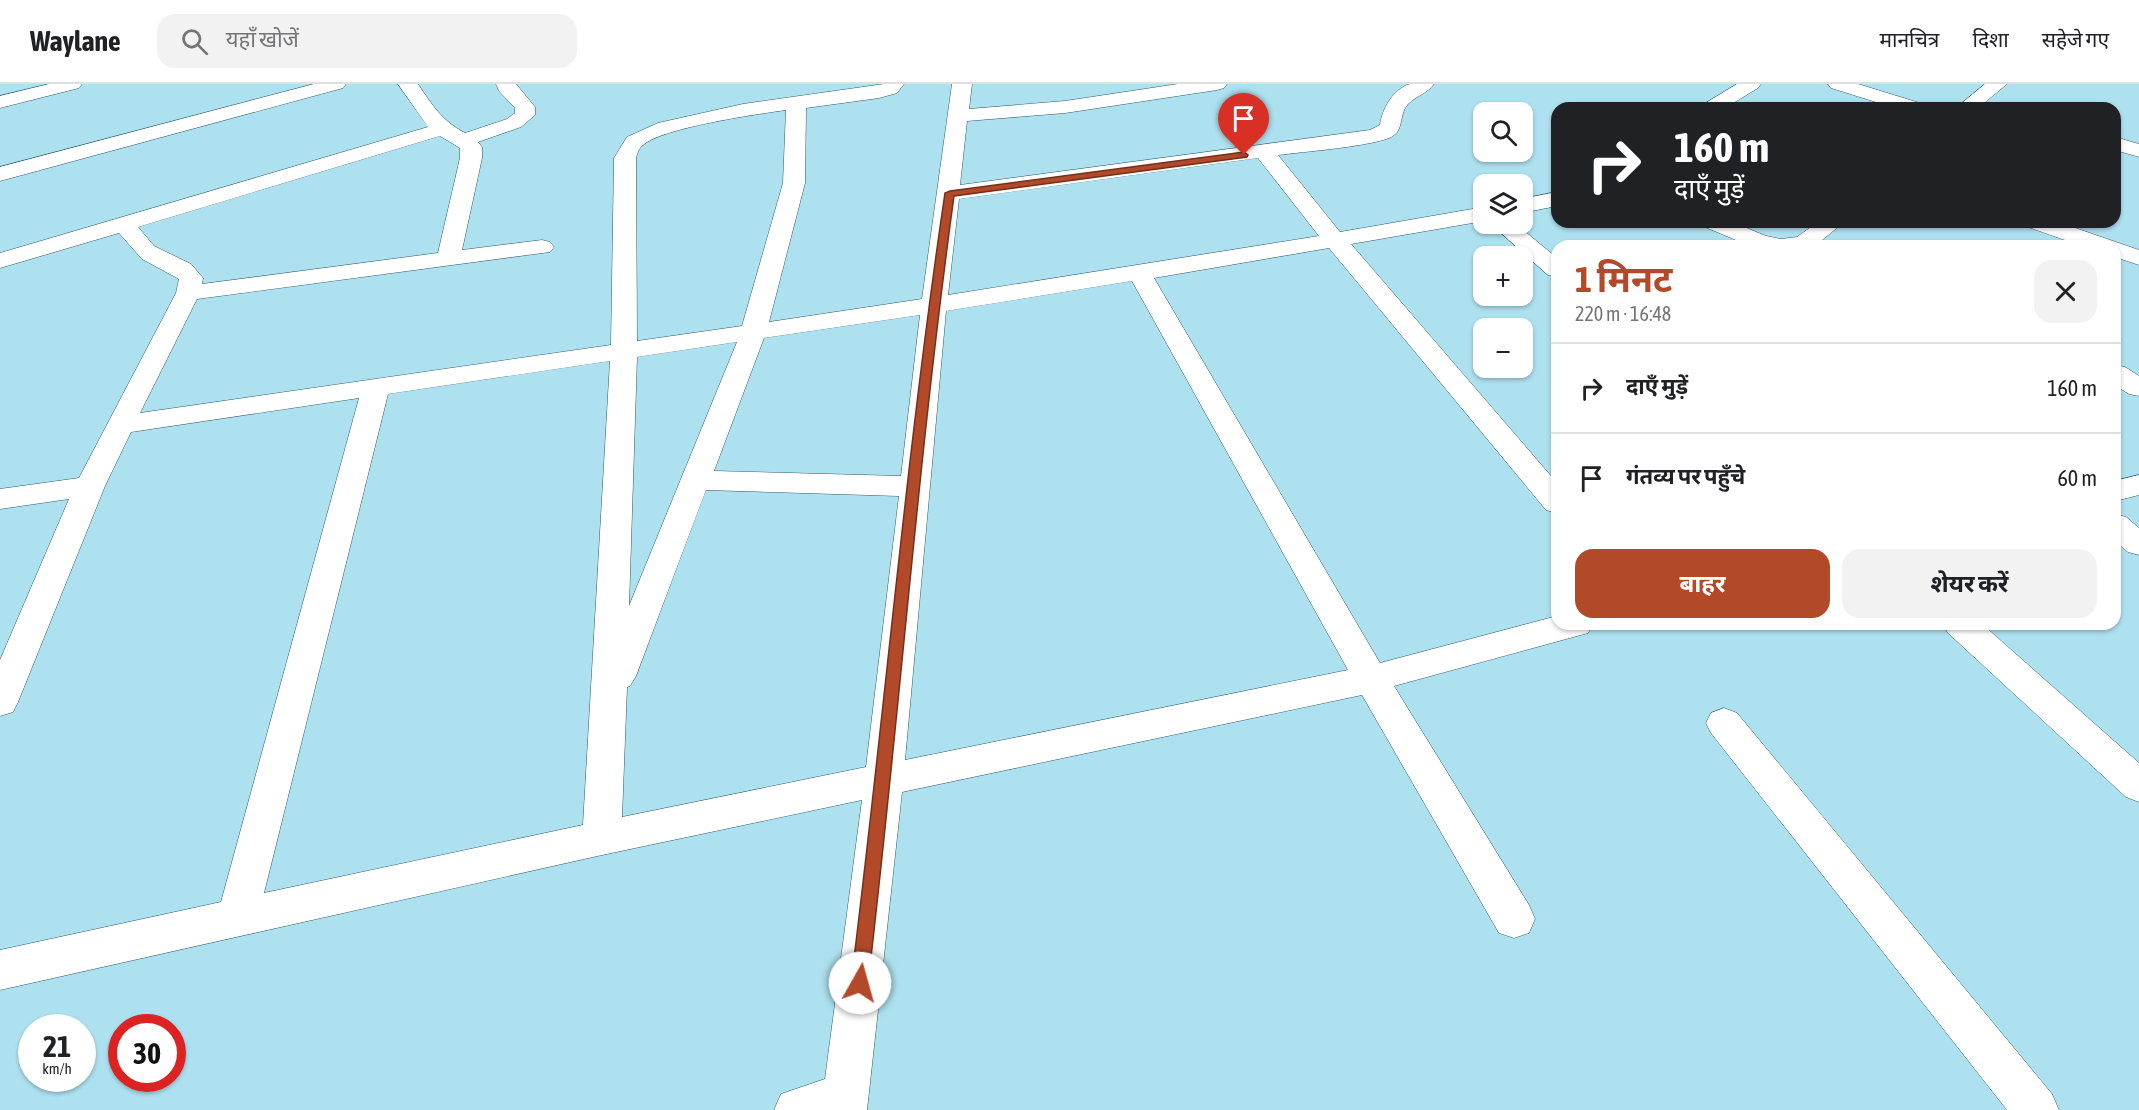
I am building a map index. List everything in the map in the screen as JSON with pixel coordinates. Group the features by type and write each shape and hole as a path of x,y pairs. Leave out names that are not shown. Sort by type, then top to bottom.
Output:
{"street":[{"path":"0,102 72,84"},
{"path":"0,174 336,84"},
{"path":"408,84 428,116 442,129 471,147 471,158 448,260"},
{"path":"464,141 514,123 525,115 525,107 506,87 506,84"},
{"path":"602,838 624,350 625,158 634,141 665,127 701,118 879,92 890,89 894,84"},
{"path":"797,1110 845,1103 884,779 934,304 950,193 962,84"},
{"path":"958,116 1065,107 1217,84"},
{"path":"950,193 1372,136 1385,132 1390,127 1390,114 1397,100 1424,84"},
{"path":"1721,102 1751,84"},
{"path":"1838,84 1896,102"},
{"path":"1974,102 1996,84"},
{"path":"608,700 753,334 794,183 796,103"},
{"path":"0,261 442,129"},
{"path":"2121,145 2139,151"},
{"path":"1265,152 1335,241 1551,496"},
{"path":"1533,204 1551,200"},
{"path":"120,426 624,350 753,334 1335,241 1473,216"},
{"path":"3,690 90,486 188,293 191,278 184,268 152,255 138,243 124,224"},
{"path":"1725,228 1749,240"},
{"path":"1815,240 1826,228"},
{"path":"2053,228 2088,240"},
{"path":"1515,234 1551,265"},
{"path":"188,293 542,247"},
{"path":"2121,251 2139,258"},
{"path":"1139,272 1371,679 1514,919"},
{"path":"2121,377 2139,388"},
{"path":"237,918 376,387"},
{"path":"696,480 915,486"},
{"path":"2121,490 2139,485"},
{"path":"0,499 90,486"},
{"path":"2121,530 2139,544"},
{"path":"0,970 602,838 1371,679 1554,630"},
{"path":"1967,630 2139,786"},
{"path":"1724,723 2036,1110"}],"route":[{"path":"860,983 934,304 950,193 1244,155"}]}
